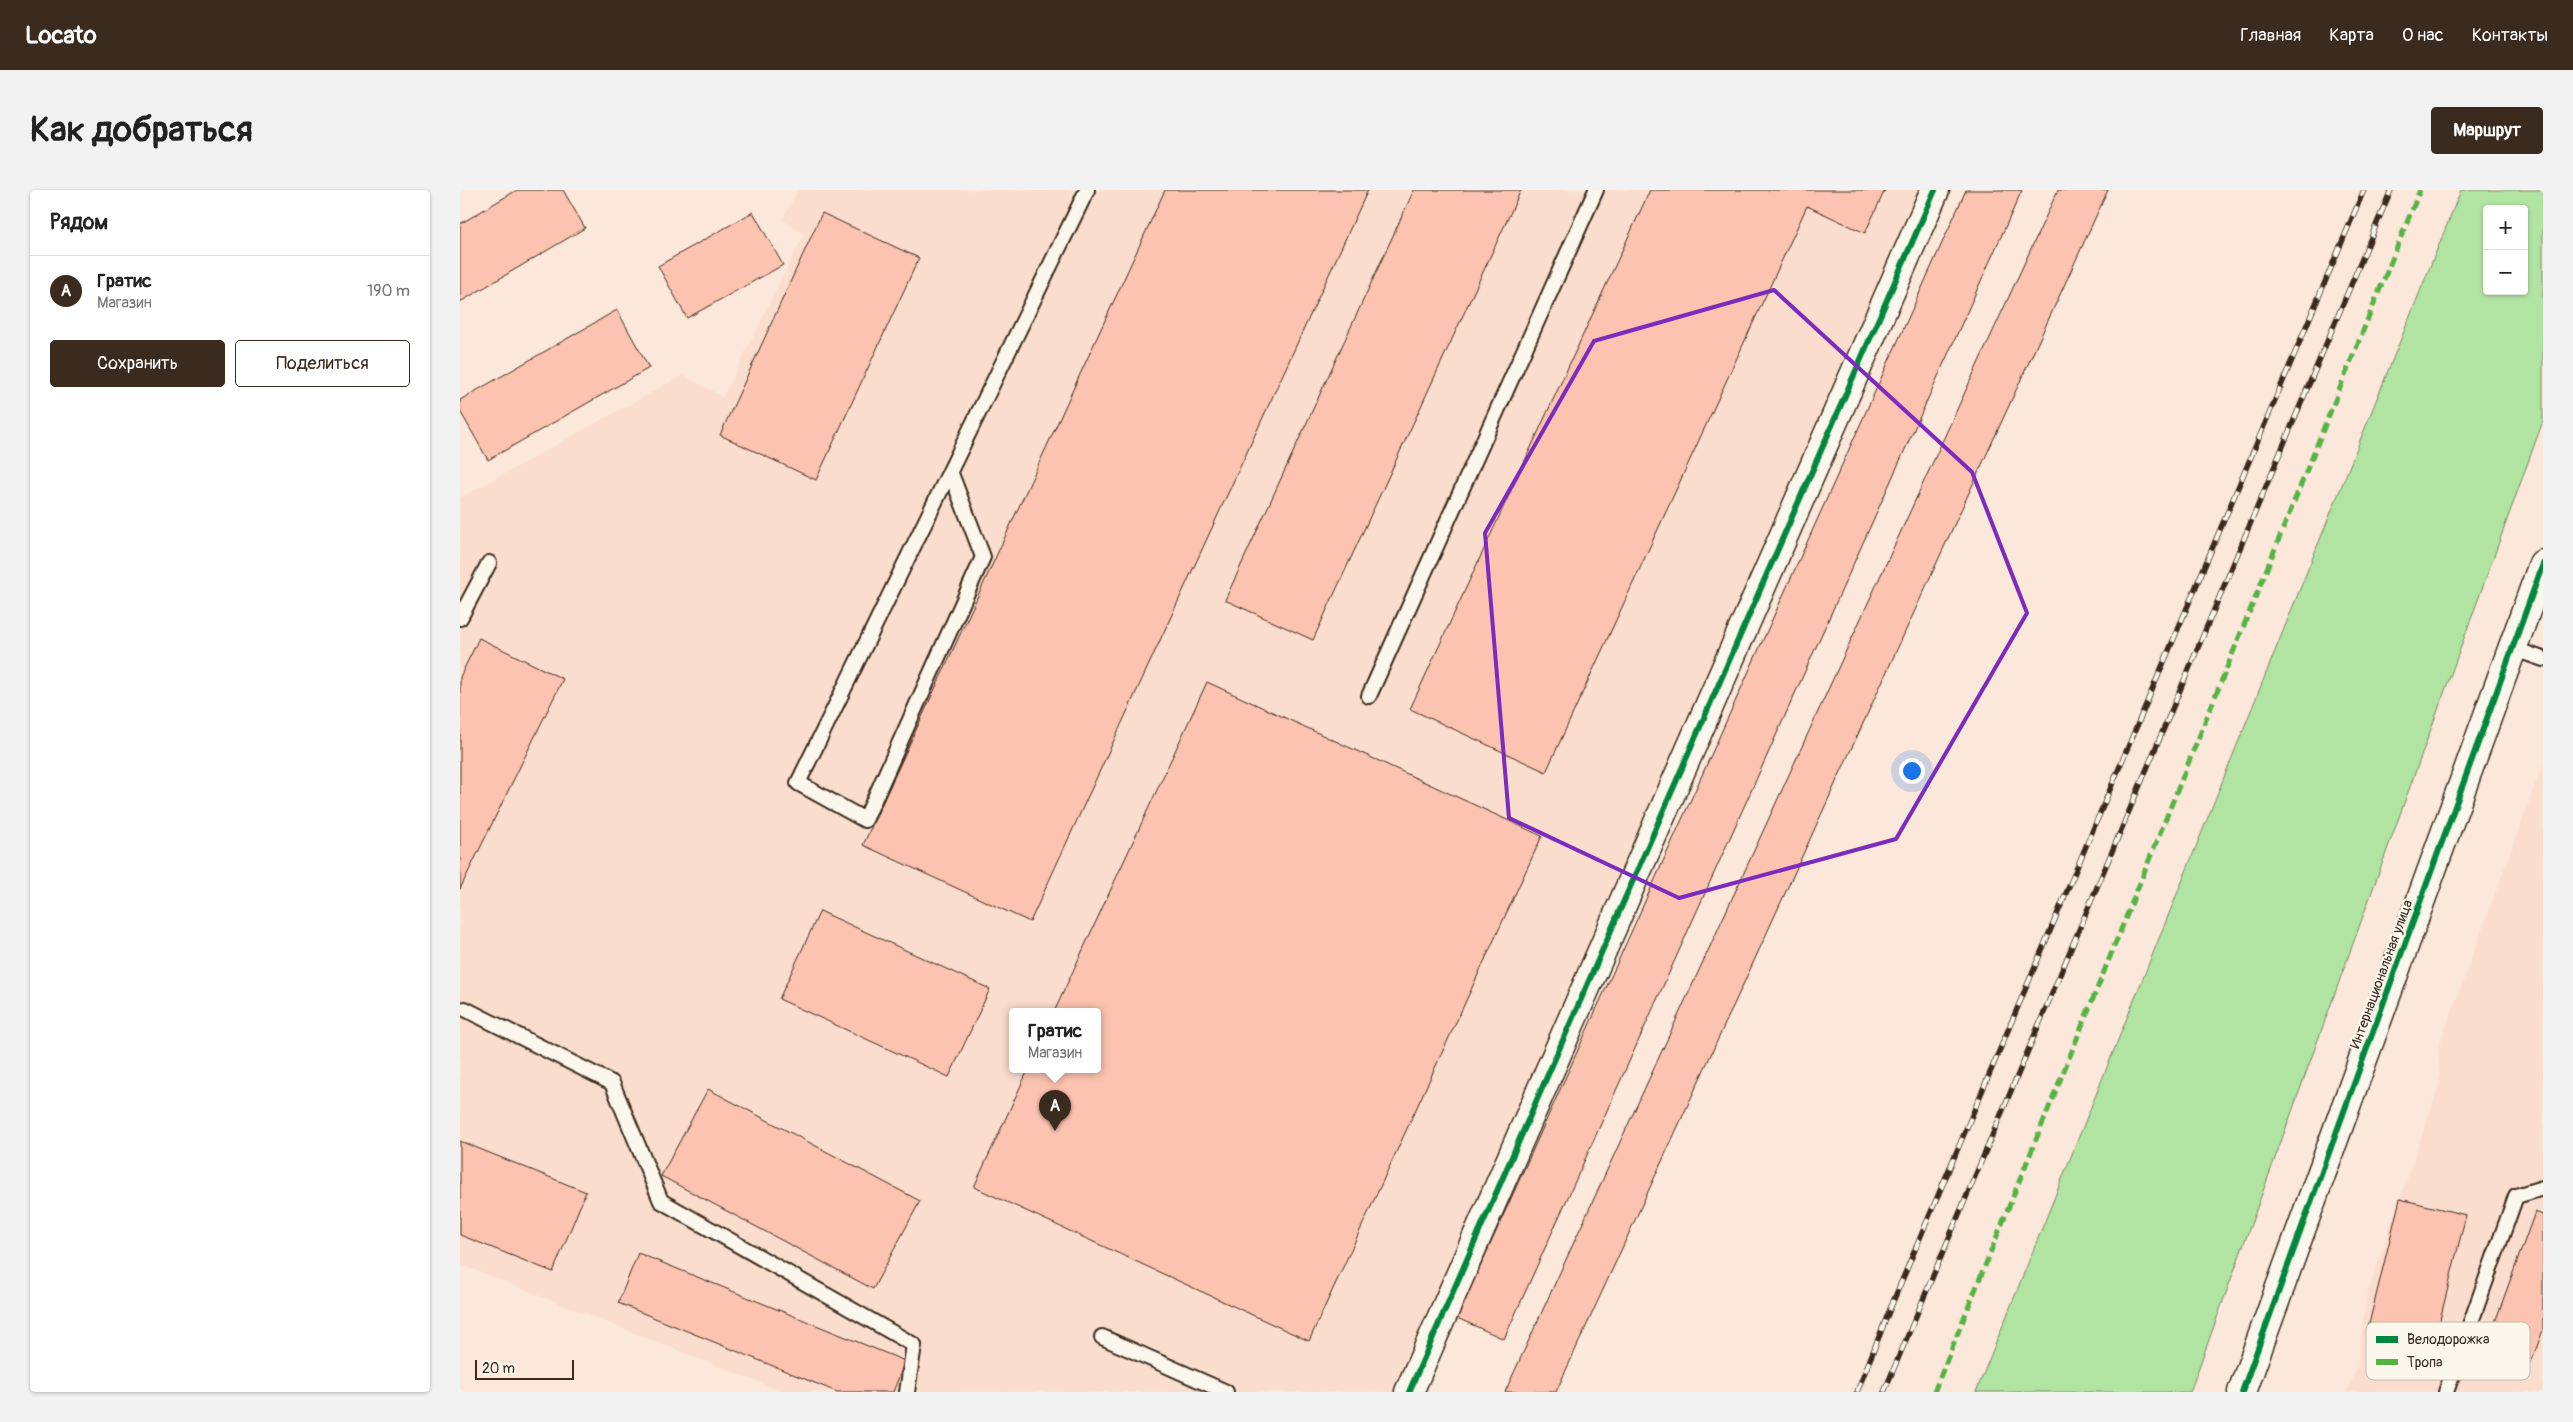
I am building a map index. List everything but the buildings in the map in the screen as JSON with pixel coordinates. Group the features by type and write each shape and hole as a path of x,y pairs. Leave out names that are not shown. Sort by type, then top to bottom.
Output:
{"street":[{"path":"1409,1392 1935,190"},
{"name":"Интернациональная улица","path":"2242,1392 2514,649 2543,564"}],"lane":[{"path":"950,471 983,557 865,820 798,783 950,471 1087,190"},
{"path":"1369,696 1596,190"},
{"path":"460,618 489,563"},
{"path":"2514,649 2543,659"},
{"path":"465,1009 612,1083 661,1201 914,1345 907,1392"},
{"path":"2471,1322 2516,1196 2543,1188"},
{"path":"1102,1337 1226,1392"},
{"path":"2446,1392 2450,1380"}],"highlighted area":[{"path":"1774,290 1972,472 2027,613 1896,839 1679,898 1509,818 1485,533 1594,341"}],"shaded area":[{"path":"798,190 1922,190 1400,1392 783,1392 460,1264 460,498 683,375 723,397 804,234 782,220"},
{"path":"2543,764 2543,1392 2347,1392 2358,1366 2366,1298 2439,1085 2438,1049"}],"green space":[{"path":"2461,190 2543,190 2543,421 2190,1392 1976,1392"}],"railway":[{"path":"1857,1392 1892,1304 2364,190"},
{"path":"1884,1392 2391,190"}],"marked path":[{"path":"1934,1392 2420,190"}],"cycle path":[{"path":"1409,1392 1935,190"},
{"path":"2242,1392 2543,564"}],"place":[{"name":"Гратис","path":"1055,1131"}]}
